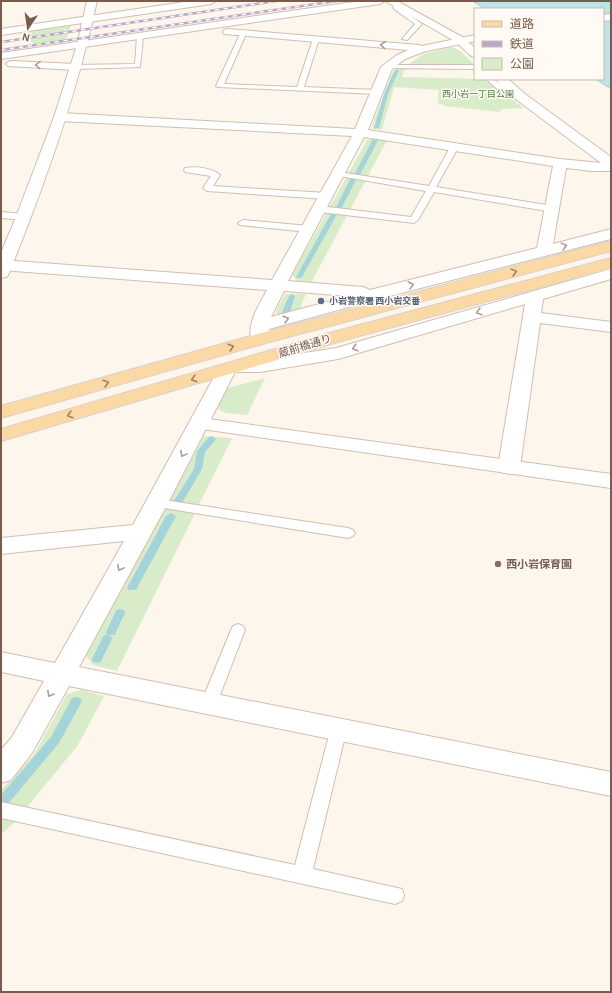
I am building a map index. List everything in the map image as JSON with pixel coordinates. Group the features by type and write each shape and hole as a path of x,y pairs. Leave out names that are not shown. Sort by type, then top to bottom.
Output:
{"main road":[{"name":"蔵前橋通り","path":"1,412 260,333 327,321 611,246"},
{"name":"蔵前橋通り","path":"1,435 339,336 611,263"}],"street":[{"path":"92,1 82,45 60,117 24,217 2,268 278,285 364,292 372,295"},
{"path":"1,32 188,2 211,1"},
{"path":"1,56 380,1"},
{"path":"393,2 460,40 474,53"},
{"path":"191,29 422,49"},
{"path":"474,38 422,49 401,57 387,67 360,133 278,285 261,320 260,333 372,295 611,234"},
{"path":"1,64 75,67"},
{"path":"502,80 521,97 611,164"},
{"path":"60,117 360,133 455,146 560,163 592,167 611,167"},
{"path":"544,251 553,209 560,163"},
{"path":"1,771 22,745 140,532 204,424 232,368 260,366 338,353 611,274"},
{"path":"509,467 535,295"},
{"path":"532,317 611,327"},
{"path":"204,424 611,482"},
{"path":"1,546 140,532"},
{"path":"1,662 62,673 209,704 339,728 611,784"}],"lane":[{"path":"393,2 396,8 419,24 406,39"},
{"path":"243,34 220,86 377,92"},
{"path":"75,67 138,66 140,37"},
{"path":"300,89 316,39"},
{"path":"387,67 474,67"},
{"path":"490,80 506,92 521,97"},
{"path":"320,209 414,220 455,146"},
{"path":"188,170 210,172 216,175 207,188 327,196"},
{"path":"338,174 553,209"},
{"path":"1,215 24,217"},
{"path":"243,223 309,230"},
{"path":"157,503 348,533"},
{"path":"209,704 238,630"},
{"path":"302,875 339,728"},
{"path":"1,810 395,895"}],"green space":[{"path":"71,24 66,42 35,46 24,32"},
{"path":"452,47 462,52 474,65 409,64 424,54"},
{"name":"西小岩一丁目公園","path":"405,68 402,77 484,80 524,108 501,109 500,112 445,106 438,103 439,90 394,87 382,130 373,128 372,125 393,71"},
{"path":"377,138 387,140 311,283 297,281 292,275 367,140"},
{"path":"285,294 306,294 299,311 283,315 277,314 276,311"},
{"path":"265,378 247,415 226,413 218,409 219,404 228,388"},
{"path":"204,436 232,438 117,671 93,665 86,656"},
{"path":"82,690 104,696 78,745 14,823 1,834 1,790 35,753 67,694"}],"water":[{"path":"472,1 611,1 611,89 597,80 604,80 604,8 483,8"}],"waterway":[{"path":"376,128 386,94 397,70"},
{"path":"357,175 375,140"},
{"path":"338,209 354,178"},
{"path":"299,277 334,214"},
{"path":"286,312 292,296"},
{"path":"179,501 198,469 201,451 212,439"},
{"path":"132,588 171,516"},
{"path":"111,632 120,613"},
{"path":"97,659 107,639"},
{"path":"3,801 55,740 76,701"}],"railway":[{"path":"1,42 276,1"},
{"path":"1,50 336,1"}],"place":[{"name":"小岩警察署 西小岩交番","path":"321,301"},
{"name":"西小岩保育園","path":"498,564"}]}
